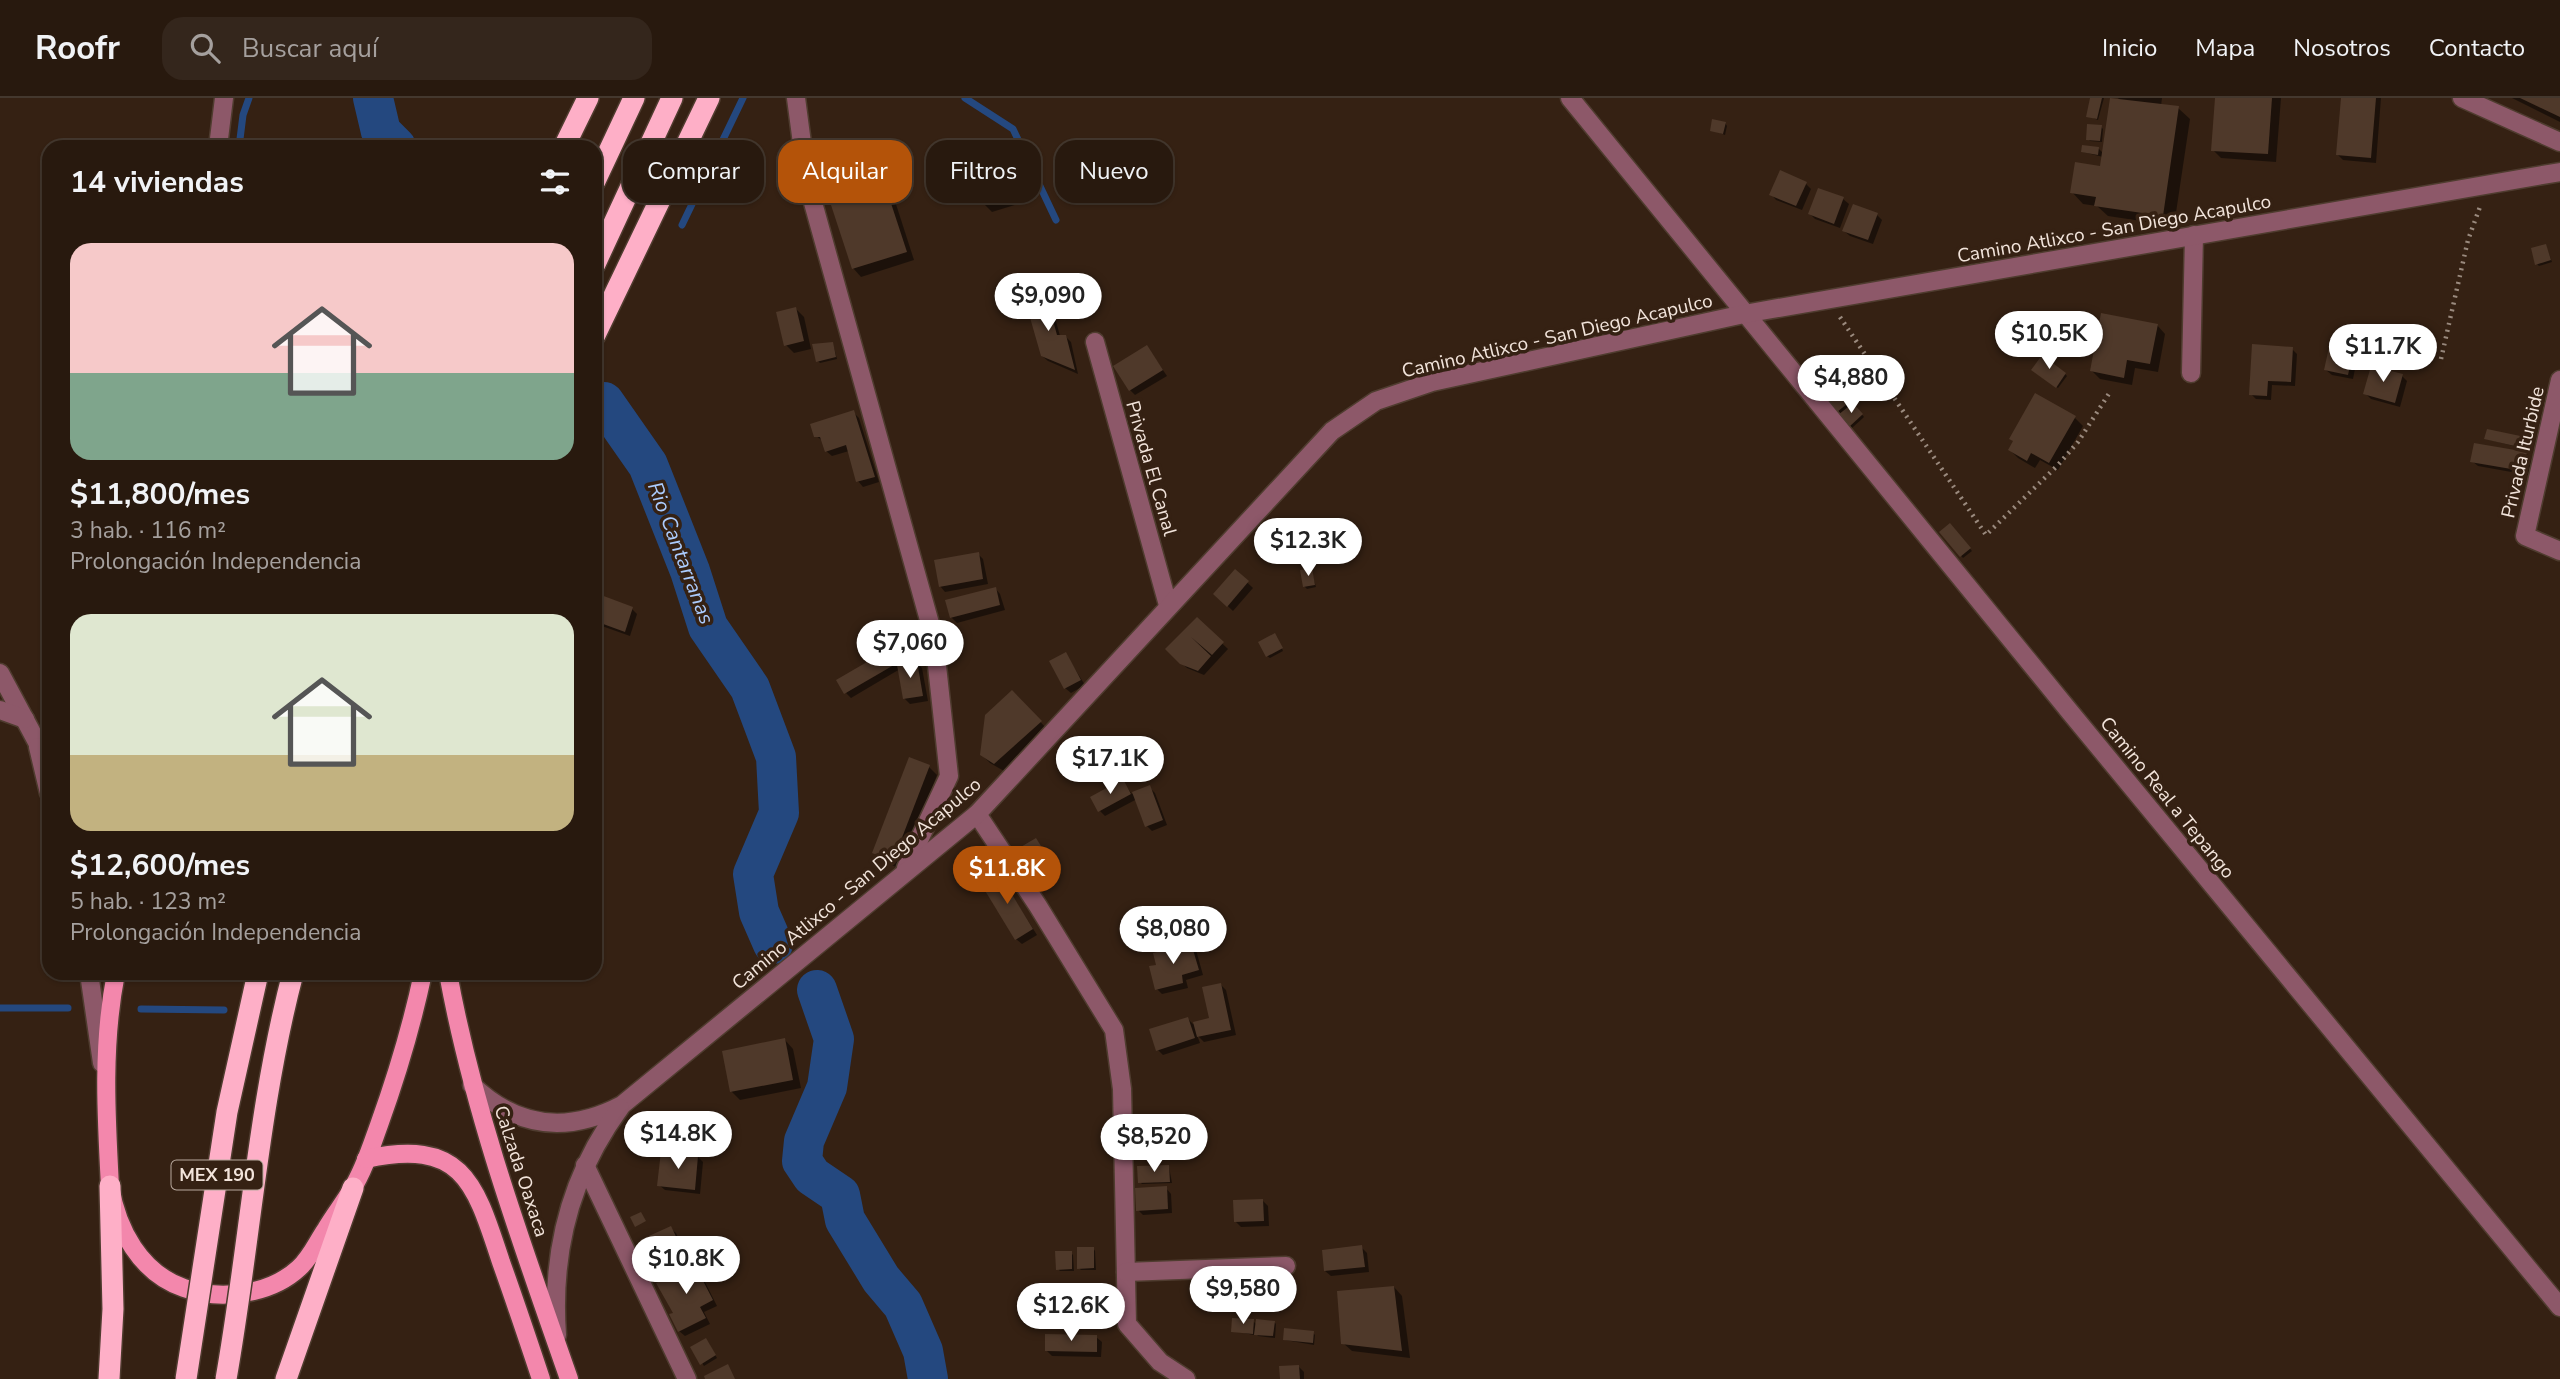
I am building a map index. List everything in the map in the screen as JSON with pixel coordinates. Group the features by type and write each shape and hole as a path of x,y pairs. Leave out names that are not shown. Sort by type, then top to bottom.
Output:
{"highway":[{"path":"567,140 588,98"},
{"path":"602,166 634,98"},
{"path":"602,249 672,98"},
{"path":"602,320 709,98"},
{"name":"MEX 190","path":"186,1379 228,1112 256,980"},
{"name":"MEX 190","path":"226,1379 259,1140 281,1019 291,980"},
{"path":"108,1379 113,1309 110,1186"},
{"path":"286,1379 353,1188"}],"main road":[{"path":"115,980 108,1022 105,1091 110,1186 119,1222 138,1254 150,1268 181,1287 214,1295 256,1290 289,1276 306,1260 353,1188 366,1159 401,1063 421,980"},
{"name":"Calzada Oaxaca","path":"449,980 472,1085 569,1379"},
{"path":"366,1159 396,1152 425,1154 455,1168 467,1179 483,1207 541,1379"}],"street":[{"path":"219,140 224,98"},
{"path":"796,98 807,181 934,638 949,776 903,874"},
{"name":"Camino Real a Tepango","path":"1570,98 1744,314 2560,1307"},
{"path":"2462,98 2560,142"},
{"name":"Camino Atlixco - San Diego Acapulco","path":"472,1085 498,1107 545,1123 585,1121 622,1105 976,814 1332,431 1376,401 1444,379 1744,314 2560,172"},
{"path":"2190,373 2194,235"},
{"name":"Privada El Canal","path":"1095,342 1168,605"},
{"name":"Privada Iturbide","path":"2560,380 2525,536 2560,551"},
{"path":"0,673 42,749"},
{"path":"0,710 24,719"},
{"path":"38,744 42,762"},
{"path":"976,814 1038,906 1114,1030 1122,1089 1127,1324 1160,1362 1186,1379"},
{"path":"90,980 105,1091"},
{"name":"Camino Atlixco - San Diego Acapulco","path":"557,1346 555,1312 559,1249 570,1202 585,1165 622,1105"},
{"path":"585,1165 687,1379"},
{"path":"1126,1272 1286,1266"}],"path":[{"path":"2441,359 2469,240 2488,185"},
{"path":"1828,299 1986,535 2078,442 2110,392"}],"building":[{"path":"2090,98 2102,98 2097,119 2086,117"},
{"path":"2110,98 2179,106 2163,216 2094,206 2096,197 2070,193 2075,162 2100,166"},
{"path":"2215,98 2272,98 2268,154 2211,151"},
{"path":"2341,98 2376,98 2371,158 2336,155"},
{"path":"2520,98 2560,98 2560,117"},
{"path":"1712,119 1726,122 1723,134 1710,131"},
{"path":"2087,124 2102,125 2100,141 2086,140"},
{"path":"2082,145 2099,147 2098,155 2081,152"},
{"path":"1780,170 1807,182 1796,206 1769,195"},
{"path":"1818,188 1844,197 1834,224 1808,214"},
{"path":"891,203 907,252 852,269 831,205"},
{"path":"1853,204 1878,213 1868,240 1842,231"},
{"path":"2546,244 2551,260 2535,265 2531,248"},
{"path":"1046,295 1057,335 1066,335 1075,370 1041,356 1025,300"},
{"path":"796,307 804,341 784,346 776,312"},
{"path":"2101,313 2158,324 2150,364 2127,360 2124,378 2090,371"},
{"path":"833,342 836,357 816,362 812,344"},
{"path":"2330,343 2354,347 2348,375 2324,370"},
{"path":"2252,344 2293,347 2291,382 2268,381 2267,396 2249,395"},
{"path":"1147,345 1163,370 1129,391 1113,366"},
{"path":"2042,355 2066,373 2056,388 2031,370"},
{"path":"2371,366 2403,374 2395,403 2363,394"},
{"path":"1835,378 1852,400 1837,412 1819,390"},
{"path":"2035,393 2076,416 2049,463 2031,453 2027,461 2008,450 2013,441 2009,439"},
{"path":"1853,403 1863,414 1849,427 1838,415"},
{"path":"854,410 875,477 856,482 846,445 825,452 820,437 814,437 810,424"},
{"path":"2487,429 2530,438 2528,449 2484,439"},
{"path":"2474,443 2527,452 2523,471 2470,462"},
{"path":"1950,523 1971,548 1960,557 1939,532"},
{"path":"979,552 983,579 939,587 934,560"},
{"path":"1312,568 1315,585 1303,587 1300,570"},
{"path":"1235,569 1249,581 1227,607 1213,594"},
{"path":"996,587 1000,605 950,618 945,600"},
{"path":"602,595 633,607 625,632 602,624"},
{"path":"1197,617 1224,642 1212,655 1191,637 1211,656 1198,671 1180,664 1165,649"},
{"path":"1275,633 1283,648 1266,657 1258,642"},
{"path":"910,637 918,651 844,694 836,680"},
{"path":"1066,652 1081,680 1064,689 1049,661"},
{"path":"917,661 923,696 903,699 897,665"},
{"path":"1012,690 1042,721 994,764 980,755 985,715"},
{"path":"909,757 930,765 893,861 872,853"},
{"path":"1123,779 1131,794 1098,812 1090,797"},
{"path":"1150,785 1163,820 1145,827 1132,792"},
{"path":"1036,838 1051,862 1034,872 1019,848"},
{"path":"999,873 1033,929 1015,940 981,884"},
{"path":"1191,943 1199,970 1182,975 1183,983 1155,990 1149,966 1156,965 1153,953"},
{"path":"1221,983 1231,1030 1197,1037 1193,1022 1209,1018 1202,987"},
{"path":"1188,1017 1195,1038 1156,1051 1149,1029"},
{"path":"785,1038 793,1080 730,1092 722,1051"},
{"path":"661,1151 698,1156 695,1190 657,1186"},
{"path":"1169,1165 1170,1182 1138,1183 1137,1166"},
{"path":"1167,1186 1168,1209 1136,1211 1135,1188"},
{"path":"1263,1199 1264,1221 1234,1222 1233,1200"},
{"path":"641,1212 646,1221 635,1227 630,1217"},
{"path":"671,1226 687,1260 655,1274 640,1240"},
{"path":"1362,1245 1365,1267 1324,1271 1322,1250"},
{"path":"1077,1247 1094,1247 1094,1268 1077,1269"},
{"path":"1055,1251 1072,1251 1072,1269 1056,1270"},
{"path":"696,1257 704,1272 700,1275 713,1300 700,1307 706,1318 678,1332 669,1314 673,1313 656,1283 673,1275 676,1281 689,1274 684,1263"},
{"path":"1394,1286 1402,1351 1341,1344 1337,1291"},
{"path":"1232,1318 1254,1319 1253,1334 1231,1332"},
{"path":"1256,1319 1275,1321 1273,1336 1254,1335"},
{"path":"1284,1328 1314,1331 1313,1343 1283,1340"},
{"path":"1045,1334 1097,1335 1097,1352 1045,1351"},
{"path":"706,1338 716,1355 700,1365 690,1347"},
{"path":"728,1364 735,1379 705,1379 704,1376"},
{"path":"1299,1365 1300,1379 1280,1379 1279,1366"}],"waterway":[{"path":"240,140 243,115 249,98"},
{"name":"Rio Cantarranas","path":"373,98 381,132 389,140"},
{"path":"682,225 743,98"},
{"path":"965,98 1013,129 1056,220"},
{"name":"Rio Cantarranas","path":"604,402 648,465 690,571 708,627 750,688 776,757 779,813 753,874 759,912 773,944"},
{"name":"Rio Cantarranas","path":"817,990 834,1039 827,1087 804,1141 802,1161 812,1176 840,1195 845,1220 881,1279 903,1305 923,1351 928,1379"},
{"path":"0,1008 68,1008"},
{"path":"141,1009 224,1010"}]}
